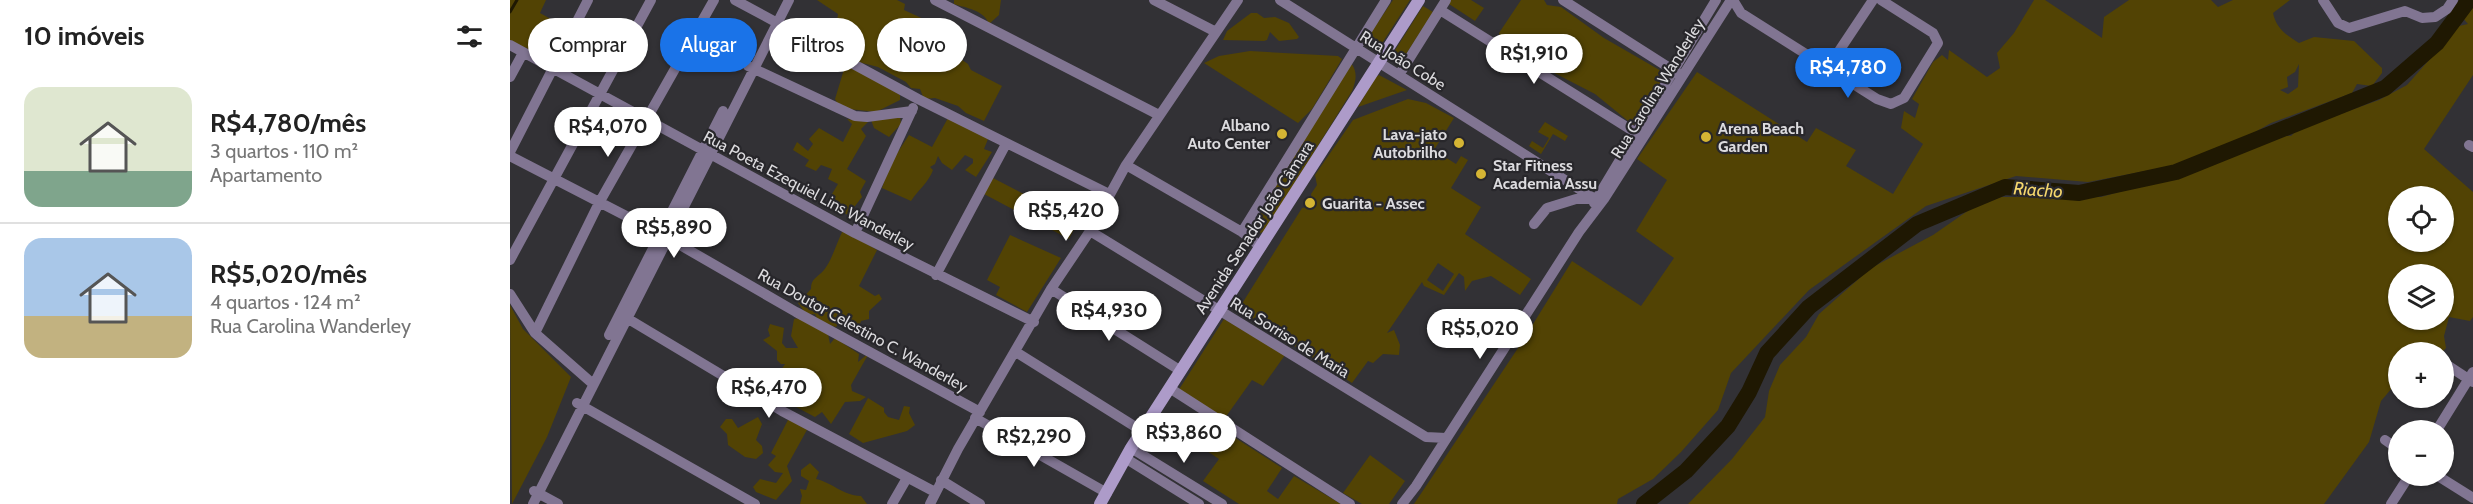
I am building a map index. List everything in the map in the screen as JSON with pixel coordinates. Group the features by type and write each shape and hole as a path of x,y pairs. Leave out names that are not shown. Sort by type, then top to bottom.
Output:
{"main road":[{"name":"Avenida Senador João Câmara","path":"1100,504 1128,453 1419,0"}],"street":[{"path":"579,18 588,0"},
{"path":"510,260 651,0"},
{"path":"535,333 600,203 714,0"},
{"path":"735,0 770,18"},
{"path":"775,18 783,0"},
{"path":"776,18 789,0"},
{"path":"935,0 1159,115"},
{"path":"1154,0 1216,32"},
{"path":"930,504 978,415 1034,322 1051,289 1090,231 1126,165 1238,0"},
{"name":"Rua João Cobe","path":"1280,0 1600,199"},
{"name":"Avenida Senador João Câmara","path":"1242,232 1354,47 1386,0"},
{"path":"1563,0 1678,74"},
{"path":"1732,0 1741,13 1827,69 1877,99 1891,104 1898,103 1904,98 1937,48 1938,40 1933,33 1881,0"},
{"name":"Rua Carolina Wanderley","path":"1402,504 1588,221 1678,74 1732,0"},
{"path":"1827,69 1873,0"},
{"path":"2323,0 2338,23 2346,27 2405,11 2428,18 2450,5"},
{"path":"1712,1 1723,11 1741,13"},
{"name":"Rua Carolina Wanderley","path":"1678,74 1712,1"},
{"path":"1399,75 1443,5 1640,135"},
{"path":"757,53 769,30"},
{"name":"Rua Poeta Ezequiel Lins Wanderley","path":"510,45 528,55"},
{"path":"510,77 523,52"},
{"path":"757,70 855,116 867,117 912,111"},
{"path":"865,70 1006,144 1109,194"},
{"path":"510,154 552,72"},
{"name":"Rua Poeta Ezequiel Lins Wanderley","path":"562,72 855,233 1034,322"},
{"path":"528,504 535,496 623,316 747,72"},
{"path":"855,233 918,99"},
{"path":"936,274 1006,144"},
{"name":"Rua Doutor Celestino C. Wanderley","path":"510,154 552,179 665,236 978,415 1107,493"},
{"path":"1126,165 1242,232 1261,248"},
{"path":"1534,224 1546,208 1576,199 1600,199"},
{"name":"Rua Sorriso de Maria","path":"1090,231 1425,437 1446,438"},
{"path":"1051,289 1181,371"},
{"path":"510,294 535,333 590,382"},
{"path":"623,316 782,411 935,492"},
{"path":"1016,352 1142,431"},
{"path":"2444,420 2472,378 2454,368"},
{"path":"1171,389 1350,504"},
{"path":"579,404 755,504"},
{"path":"1128,453 1199,504"},
{"path":"1128,453 1222,504"},
{"path":"892,504 907,478"},
{"path":"941,480 980,504"},
{"path":"2391,504 2403,486"},
{"path":"2454,486 2473,498"},
{"path":"535,496 558,504"}],"shaded area":[{"path":"510,0 546,0 540,13 549,18 528,18 528,49 510,41"},
{"path":"817,0 897,0 905,4 904,10 921,18 877,18 877,67 865,64 865,18 837,18 838,14"},
{"path":"954,0 1001,0 999,15 989,24 987,19 979,13 954,4"},
{"path":"1393,0 1410,0 1379,48 1374,49 1364,43"},
{"path":"1451,0 1471,0 1484,8 1475,21 1449,4"},
{"path":"1521,0 1544,0 1547,5 1561,7 1604,38 1663,72 1665,75 1633,125 1595,94 1535,63 1501,41 1499,33"},
{"path":"2034,0 2045,0 2102,38 2104,17 2129,0 2211,0 2218,7 2233,0 2290,0 2273,13 2276,23 2286,34 2299,43 2314,37 2354,41 2382,68 2382,73 2372,86 2357,84 2352,93 2271,123 2248,136 2177,165 2088,182 2016,176 1926,206 1809,290 1731,373 1718,410 1681,452 1653,479 1618,499 1617,504 1414,504 1522,342 1572,261 1641,306 1674,258 1636,231 1667,180 1637,159 1697,72 1807,142 1816,128 1856,150 1846,166 1893,194 1923,144 1901,128 1904,111 1915,118 1919,104 1912,99 1933,62 1942,55 1948,60 1949,50 1987,77 2000,68 1997,53 2014,33","holes":["2299,64 2298,87 2288,94 2280,90 2288,87 2287,77 2295,72"]},
{"path":"2462,0 2473,0 2473,75 2424,149 2473,192 2473,317 2470,321 2454,318 2454,264 2388,264 2388,330 2446,330 2445,342 2388,342 2388,393 2381,401 2369,442 2324,504 1688,504 1732,459 1765,417 1769,391 1780,365 1806,337 1819,314 1871,268 1933,235 1969,210 2001,197 2101,197 2198,170 2278,135 2291,136 2298,129 2379,100 2407,85 2459,26 2468,24 2456,10"},
{"path":"1423,6 1433,12 1401,62 1396,61 1392,55"},
{"path":"1251,13 1257,13 1264,18 1275,17 1289,23 1299,37 1279,41 1270,32 1267,40 1264,41 1223,40 1227,31"},
{"path":"1250,51 1338,56 1342,59 1312,109 1298,123 1204,63 1219,56"},
{"path":"967,63 971,70 1002,86 984,121 966,113 958,106 935,98 924,99 920,89 911,88 906,82 887,72 967,72"},
{"path":"1351,63 1356,77 1352,91 1264,232 1256,234 1251,232 1267,200"},
{"path":"843,72 861,72 900,95 900,100 876,112 840,108 835,99"},
{"path":"1379,75 1407,90 1358,107 1375,78"},
{"path":"1408,99 1426,103 1454,118 1434,150 1456,164 1461,156 1468,160 1451,188 1481,207 1465,234 1531,279 1520,295 1491,276 1472,281 1465,291 1464,277 1459,273 1444,295 1424,286 1422,282 1387,333 1394,330 1400,345 1399,355 1383,354 1373,363 1368,361 1352,383 1238,310 1302,208 1307,207 1309,201 1312,200 1311,194 1317,185 1315,175 1353,120","holes":["1438,263 1454,274 1443,291 1427,280"]},
{"path":"900,117 901,124 889,137 874,128 871,120"},
{"path":"948,118 988,139 984,149 992,152 976,177 965,170 973,163 973,159 965,155 952,170 942,163 938,156 935,164 930,167 933,170 929,178 911,201 882,188 890,164 909,135 932,147"},
{"path":"847,119 868,122 861,129 866,136 847,169 866,181 860,192 862,197 848,215 826,204 838,184 828,179 832,169 821,165 816,171 805,166 809,160 793,150 797,142 808,151 813,144 809,139 819,128 843,142 852,124"},
{"path":"1545,122 1568,136 1565,141 1553,134 1541,154 1529,146 1532,141 1543,148 1549,138 1538,132"},
{"path":"993,178 1078,222 1069,239 984,194"},
{"path":"843,230 877,250 859,286 875,296 879,294 882,299 869,311 869,319 861,321 857,332 838,324 836,327 818,321 815,314 807,315 798,303 811,289 813,280 827,266"},
{"path":"1010,235 1061,258 1027,312 996,295 1000,287 987,280"},
{"path":"510,305 523,329 571,377 547,437 512,504"},
{"path":"799,318 828,334 830,344 835,338 859,354 858,362 869,353 851,385 852,391 866,397 860,401 845,402 831,424 822,412 815,417 781,399 769,388 785,364 777,360 777,351 763,340 770,336 768,330 770,324 784,328 782,343 786,348 798,348 791,336 794,319"},
{"path":"1224,319 1285,355 1263,386 1252,380 1225,418 1178,391"},
{"path":"868,398 884,408 888,417 899,420 904,406 910,407 909,413 915,425 907,431 863,443 849,434"},
{"path":"758,417 762,424 756,440 762,446 763,453 756,459 745,457 728,445 727,434 720,427 726,419 732,419 738,428"},
{"path":"789,418 808,428 787,466 792,481 776,500 756,492 753,487 760,479 776,483 783,473 775,472 768,465 776,456 771,453"},
{"path":"1209,421 1282,468 1267,491 1278,499 1294,476 1341,504 1239,504 1203,481 1219,459 1195,443"},
{"path":"1370,455 1405,481 1389,504 1362,504 1343,493"},
{"path":"810,463 819,472 816,479 861,496 867,504 800,504 802,496 800,489 806,490 809,481 801,476 801,470"}],"waterway":[{"path":"510,12 517,0"},
{"name":"Riacho","path":"1644,504 1686,471 1728,426 1749,392 1767,353 1809,307 1917,224 2005,187 2079,193 2176,172 2385,88 2437,43 2469,0"}],"place":[{"name":"Albano Auto Center","path":"1282,134"},
{"name":"Arena Beach Garden","path":"1706,137"},
{"name":"Lava-jato Autobrilho","path":"1459,143"},
{"name":"Star Fitness Academia Assu","path":"1481,174"},
{"name":"Guarita - Assec","path":"1310,203"}]}
